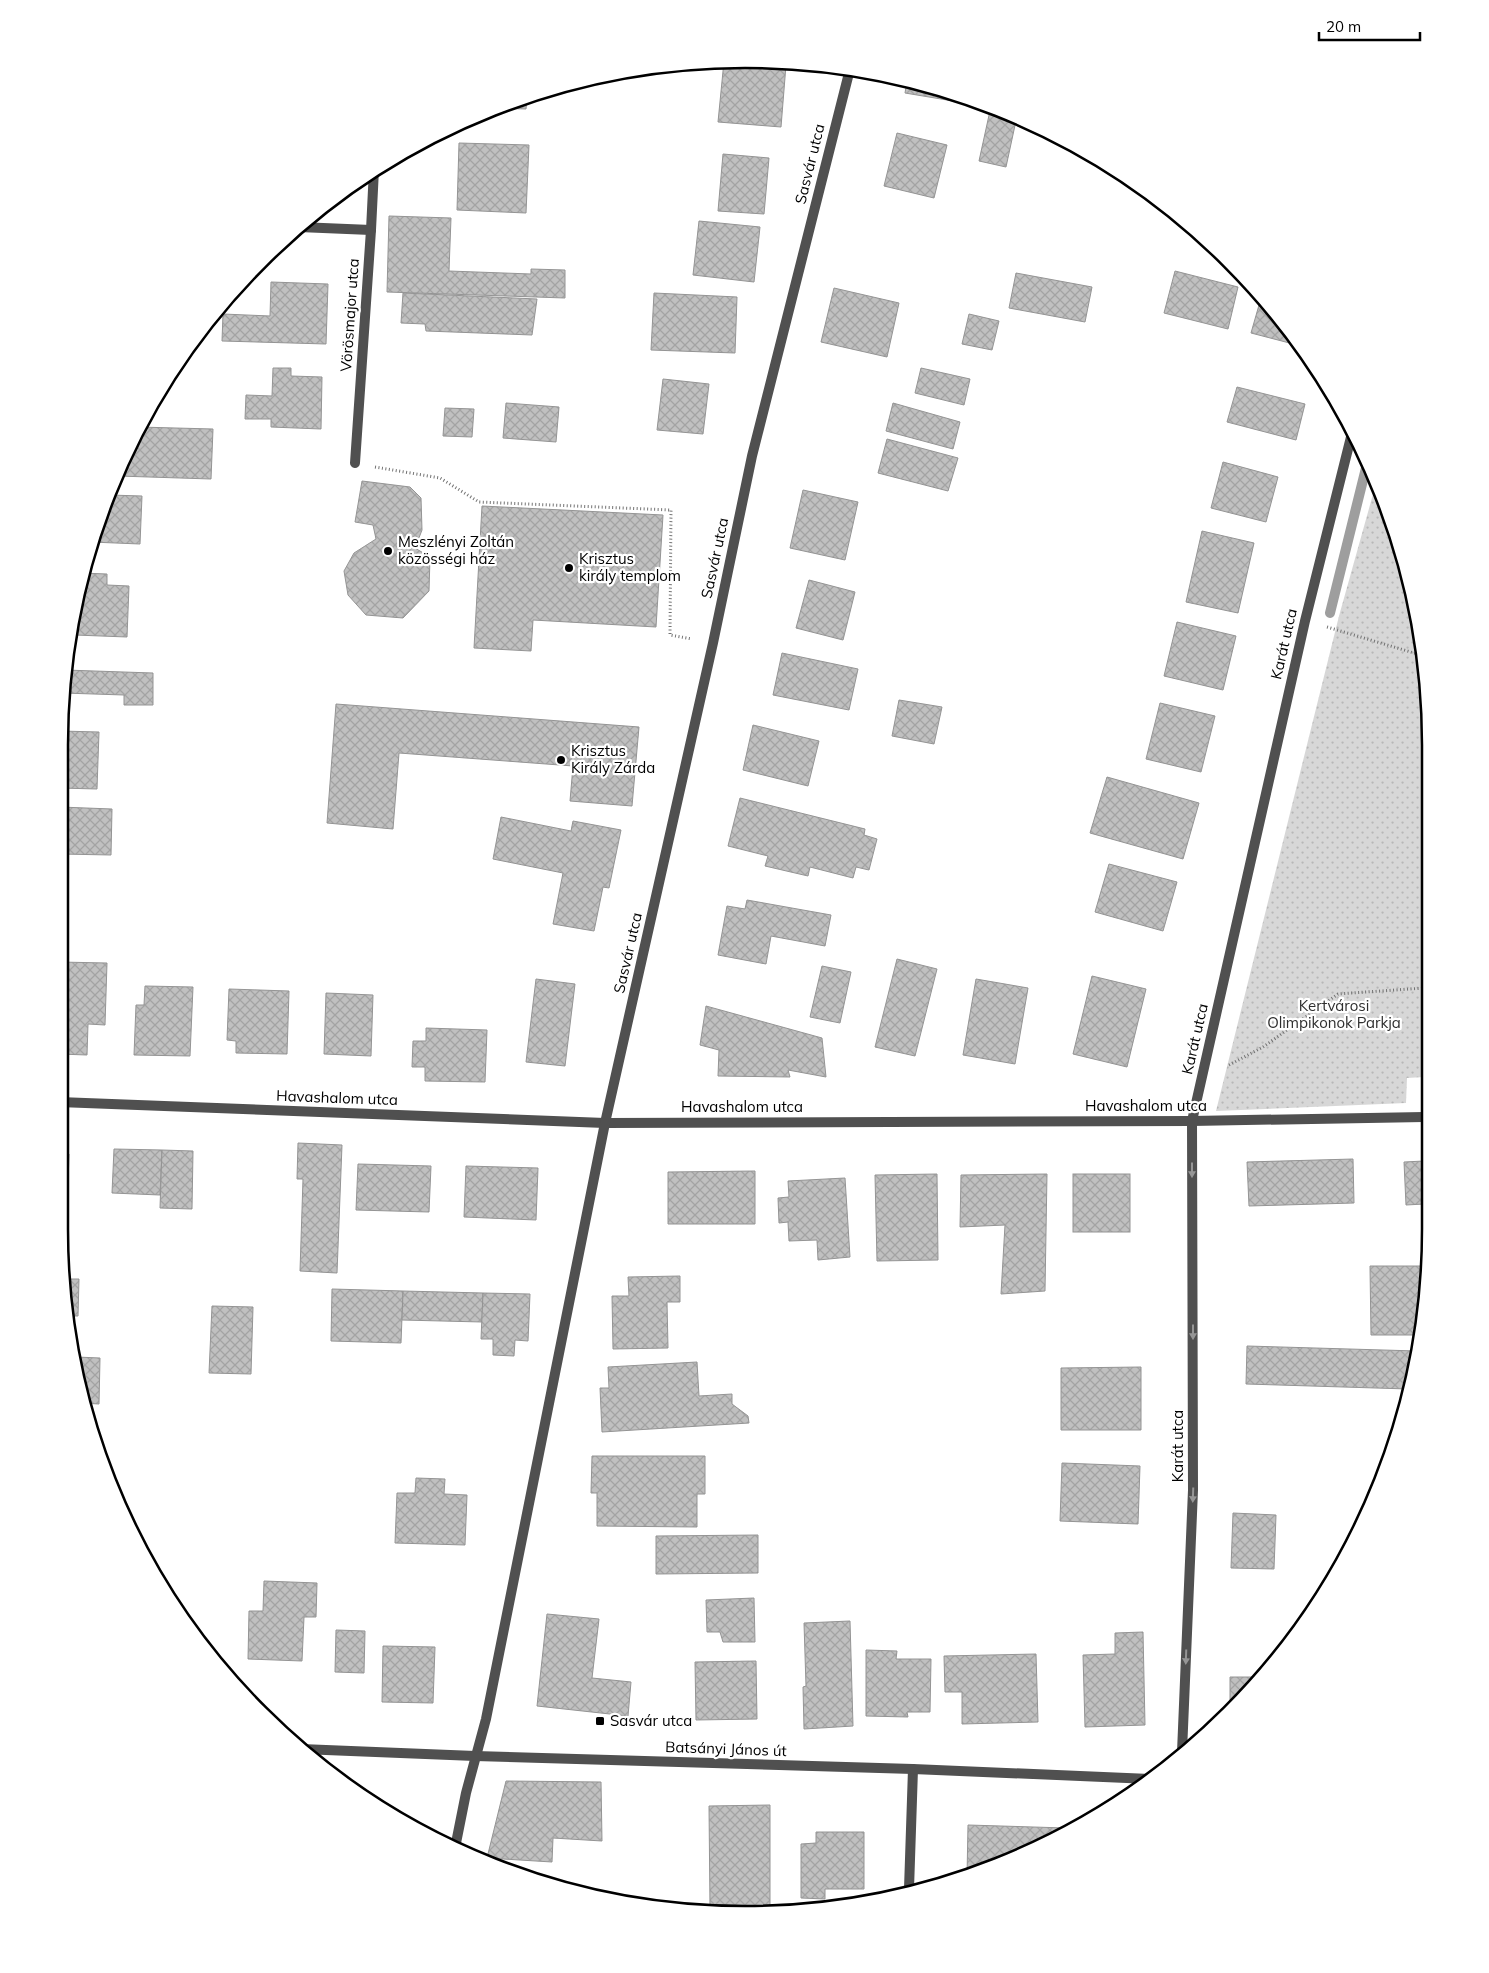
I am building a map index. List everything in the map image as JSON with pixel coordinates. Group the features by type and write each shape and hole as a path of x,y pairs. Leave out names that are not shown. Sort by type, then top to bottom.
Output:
{"street":[{"name":"Sasvár utca","path":"456,1841 466,1793 488,1709 605,1123 713,643 752,456 848,76"},
{"name":"Vörösmajor utca","path":"355,463 374,179"},
{"path":"308,227 371,230"},
{"name":"Karát utca","path":"1182,1744 1193,1490 1192,1121 1305,621 1350,441"},
{"name":"Havashalom utca","path":"68,1102 605,1123 1192,1121 1422,1117"},
{"name":"Batsányi János út","path":"313,1749 913,1769 1139,1779"},
{"path":"909,1885 913,1769"}],"path":[{"path":"355,463 440,478 479,502 671,510 670,635 713,643"},
{"path":"1305,621 1415,653"},
{"path":"1202,1078 1263,1048 1338,994 1422,988"}],"green space":[{"name":"Kertvárosi Olimpikonok Parkja","path":"1373,493 1386,527 1408,612 1416,656 1420,700 1422,744 1422,1077 1407,1078 1406,1103 1216,1111 1339,616"}],"building":[{"path":"723,68 786,69 781,127 718,122"},
{"path":"906,88 958,102 905,93"},
{"path":"526,103 526,109 512,109"},
{"path":"989,113 1015,124 1006,167 979,161"},
{"path":"897,133 947,145 934,198 884,186"},
{"path":"459,143 529,145 526,213 457,210"},
{"path":"723,154 769,158 764,214 718,211"},
{"path":"389,216 451,218 449,271 531,274 531,269 565,270 565,298 387,292"},
{"path":"699,221 760,227 754,282 693,275"},
{"path":"1175,271 1238,287 1228,329 1164,313"},
{"path":"1016,273 1092,287 1085,322 1009,308"},
{"path":"271,282 328,284 326,344 222,341 223,314 270,316"},
{"path":"834,288 899,303 887,357 821,342"},
{"path":"403,293 537,299 532,335 426,331 425,324 401,323"},
{"path":"654,293 737,297 735,353 651,350"},
{"path":"1259,305 1290,343 1251,333"},
{"path":"969,314 999,321 992,350 962,344"},
{"path":"273,368 291,368 291,376 322,377 321,429 271,427 271,419 245,419 246,395 272,396"},
{"path":"921,368 970,379 964,405 915,393"},
{"path":"663,379 709,384 703,434 657,430"},
{"path":"1237,387 1305,404 1296,440 1227,422"},
{"path":"506,403 559,407 556,442 503,438"},
{"path":"893,403 960,422 953,449 886,431"},
{"path":"445,408 474,409 472,437 443,436"},
{"path":"147,427 213,429 211,479 123,476"},
{"path":"887,439 958,458 948,491 878,473"},
{"path":"1223,462 1278,477 1266,522 1211,508"},
{"name":"Meszlényi Zoltán közösségi ház","path":"362,481 410,487 421,498 422,530 415,548 430,557 429,591 403,618 366,615 348,595 344,571 354,553 376,539 373,525 355,522"},
{"path":"803,490 858,502 845,560 790,548"},
{"path":"115,495 142,496 140,544 99,542"},
{"name":"Krisztus király templom","path":"482,506 663,515 656,627 533,620 531,651 474,648"},
{"path":"1202,531 1254,543 1238,613 1186,602"},
{"path":"90,573 107,574 107,585 129,586 127,637 77,635"},
{"path":"809,580 855,592 843,640 796,628"},
{"path":"1177,622 1236,636 1223,690 1164,676"},
{"path":"782,653 858,669 849,710 773,695"},
{"path":"72,670 153,673 153,705 124,705 124,695 70,693"},
{"path":"899,700 942,707 934,744 892,736"},
{"path":"1160,703 1215,716 1201,772 1146,759"},
{"name":"Krisztus Király Zárda","path":"336,704 639,727 632,806 570,801 573,766 399,753 393,829 327,823"},
{"path":"753,725 819,741 808,786 743,770"},
{"path":"68,731 99,732 97,789 68,788"},
{"path":"1107,777 1199,803 1183,859 1090,833"},
{"path":"740,798 865,829 864,835 877,839 869,870 856,867 853,878 810,867 808,876 765,866 768,856 728,846"},
{"path":"68,807 112,809 111,855 68,854"},
{"path":"501,817 571,831 573,821 621,830 609,888 603,887 594,931 553,924 563,873 493,859"},
{"path":"1109,864 1177,882 1163,931 1095,912"},
{"path":"747,900 831,915 825,946 771,936 766,964 718,955 727,906 745,909"},
{"path":"897,959 937,969 915,1056 875,1047"},
{"path":"68,962 107,963 105,1025 88,1024 87,1055 68,1054"},
{"path":"822,966 851,972 840,1023 810,1017"},
{"path":"1092,976 1146,989 1127,1067 1073,1054"},
{"path":"536,979 575,984 565,1066 526,1062"},
{"path":"976,979 1028,988 1015,1064 963,1055"},
{"path":"145,986 193,987 190,1056 134,1055 136,1005 144,1005"},
{"path":"229,989 289,991 287,1054 236,1053 236,1041 227,1040"},
{"path":"326,993 373,995 371,1056 324,1054"},
{"path":"706,1006 822,1038 826,1077 788,1070 790,1077 718,1076 719,1050 700,1045"},
{"path":"426,1028 487,1030 485,1082 425,1081 425,1067 412,1067 413,1041 426,1041"},
{"path":"298,1143 342,1145 337,1273 300,1271 303,1179 297,1179"},
{"path":"114,1149 162,1150 160,1195 112,1193"},
{"path":"162,1150 193,1151 192,1209 160,1208"},
{"path":"1353,1159 1354,1203 1249,1206 1247,1162"},
{"path":"1422,1161 1422,1204 1406,1205 1404,1162"},
{"path":"358,1164 431,1166 429,1212 356,1210"},
{"path":"466,1166 538,1168 536,1220 464,1217"},
{"path":"755,1171 755,1224 668,1224 668,1172"},
{"path":"937,1174 938,1260 877,1261 875,1175"},
{"path":"1047,1174 1045,1291 1001,1294 1005,1225 960,1227 961,1175"},
{"path":"1073,1174 1130,1174 1130,1232 1073,1232"},
{"path":"845,1178 850,1257 818,1260 817,1240 789,1241 788,1222 779,1223 778,1198 789,1197 788,1181"},
{"path":"1370,1266 1420,1266 1413,1335 1371,1335"},
{"path":"680,1276 680,1302 667,1302 668,1348 613,1349 612,1296 629,1296 628,1277"},
{"path":"70,1279 79,1279 78,1316 73,1316"},
{"path":"332,1289 403,1291 401,1343 331,1341"},
{"path":"403,1291 483,1293 482,1322 402,1320"},
{"path":"483,1293 530,1294 528,1341 515,1340 514,1356 493,1355 493,1339 481,1339"},
{"path":"212,1306 253,1307 251,1374 209,1373"},
{"path":"1247,1346 1410,1351 1402,1389 1246,1384"},
{"path":"80,1357 100,1358 99,1404 91,1404"},
{"path":"697,1362 699,1396 732,1394 732,1404 748,1416 749,1423 602,1432 600,1388 609,1388 608,1367"},
{"path":"1141,1367 1141,1430 1061,1430 1061,1368"},
{"path":"592,1456 705,1456 705,1494 697,1494 697,1527 597,1526 597,1493 591,1493"},
{"path":"1062,1463 1140,1466 1138,1524 1060,1521"},
{"path":"416,1478 445,1479 444,1494 467,1495 465,1545 395,1543 397,1493 415,1493"},
{"path":"1233,1513 1276,1515 1274,1569 1231,1568"},
{"path":"758,1535 758,1573 656,1574 656,1536"},
{"path":"264,1581 317,1583 316,1617 304,1617 302,1661 248,1659 249,1611 263,1611"},
{"path":"754,1598 755,1642 723,1642 720,1632 707,1632 706,1600"},
{"path":"547,1614 599,1619 592,1678 631,1682 628,1716 537,1706"},
{"path":"850,1621 853,1726 804,1729 803,1687 806,1686 804,1623"},
{"path":"336,1630 365,1631 364,1673 335,1672"},
{"path":"1143,1632 1145,1725 1085,1727 1083,1655 1115,1654 1115,1633"},
{"path":"383,1646 435,1647 433,1703 382,1702"},
{"path":"866,1650 897,1651 896,1659 931,1659 930,1712 907,1712 908,1717 866,1716"},
{"path":"1036,1654 1038,1722 962,1724 962,1692 945,1692 944,1656"},
{"path":"756,1661 757,1719 696,1720 695,1662"},
{"path":"1230,1677 1251,1677 1230,1700"},
{"path":"506,1781 601,1782 602,1841 553,1838 552,1862 497,1859 488,1855"},
{"path":"770,1805 770,1905 710,1904 709,1806"},
{"path":"968,1825 1059,1828 1004,1854 967,1868"},
{"path":"816,1832 864,1832 864,1889 825,1889 825,1899 801,1898 801,1844 816,1843"}],"waterway":[{"path":"1330,613 1365,473"}],"place":[{"name":"Meszlényi Zoltán közösségi ház","path":"388,551"},
{"name":"Krisztus király templom","path":"569,568"},
{"name":"Krisztus Király Zárda","path":"561,760"},
{"name":"Sasvár utca","path":"600,1721"}]}
